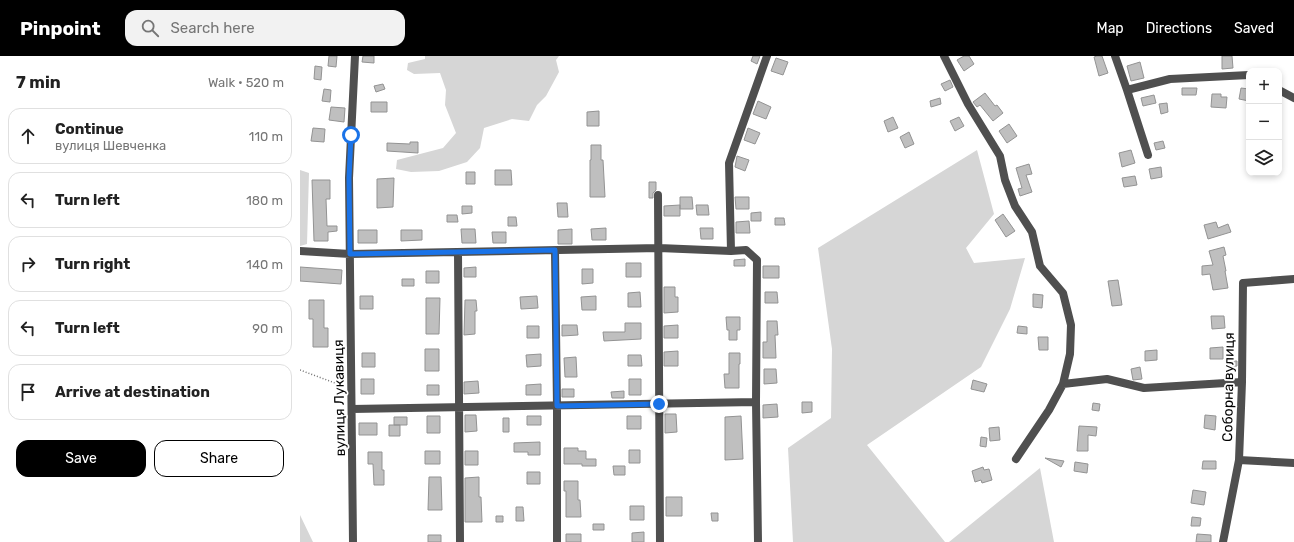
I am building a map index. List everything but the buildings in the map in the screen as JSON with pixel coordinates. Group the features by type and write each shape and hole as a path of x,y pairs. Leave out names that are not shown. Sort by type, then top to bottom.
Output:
{"street":[{"name":"вулиця Лукавиця","path":"353,542 349,178 356,56"},
{"path":"731,250 729,163 767,56"},
{"path":"944,56 968,104 1000,156 1005,180 1015,206 1032,232 1040,266 1063,293 1071,325 1070,354 1063,384 1049,410 1016,459"},
{"path":"1115,56 1148,155"},
{"path":"1127,90 1170,79 1246,74"},
{"path":"1282,92 1294,98"},
{"path":"658,196 660,542"},
{"path":"300,251 350,254 659,248 746,250 757,260 756,402 758,542"},
{"path":"555,250 557,542"},
{"path":"458,252 460,542"},
{"name":"Соборна вулиця","path":"1223,542 1239,460 1242,382 1243,282 1294,279"},
{"path":"1063,384 1107,379 1144,388 1242,382"},
{"path":"352,409 756,402"},
{"path":"1239,460 1294,463"}],"path":[{"path":"300,370 345,386"}],"shaded area":[{"path":"425,56 559,56 556,60 559,72 546,96 537,105 529,121 512,119 484,128 480,148 467,162 439,171 411,172 396,169 397,160 443,148 456,133 445,105 446,90 440,73 414,74 407,70 408,63 425,59"},
{"path":"977,150 994,214 966,248 974,263 1025,258 1010,309 981,367 867,445 945,542 793,542 788,448 831,418 832,349 818,248"},
{"path":"300,170 309,173 307,244 300,246"},
{"path":"1040,468 1054,542 949,542"},
{"path":"300,515 313,542 300,542"}],"route":[{"path":"351,135 349,178 350,254 555,250 557,406 659,404"}]}
